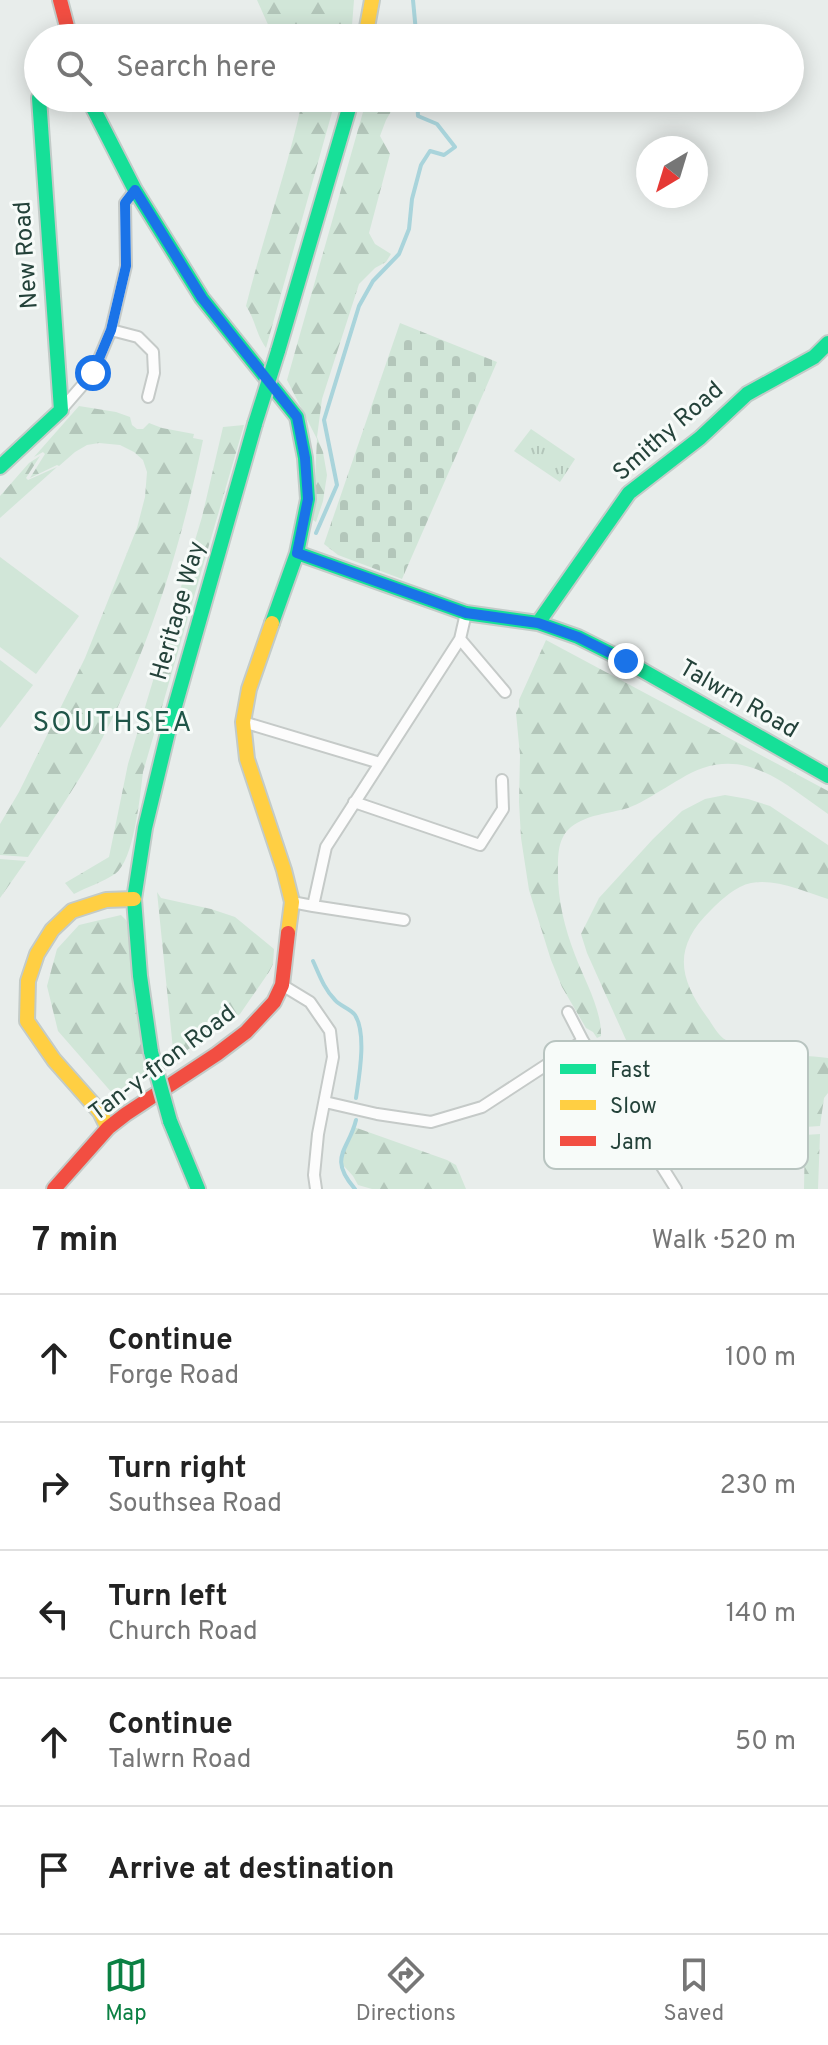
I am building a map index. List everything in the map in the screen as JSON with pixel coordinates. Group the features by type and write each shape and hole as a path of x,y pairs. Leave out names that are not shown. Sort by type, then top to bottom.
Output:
{"street":[{"path":"60,0 67,24"},
{"path":"368,24 372,0"},
{"name":"New Road","path":"40,112 61,410"},
{"name":"Tan-y-fron Road","path":"54,1189 108,1128 246,1032 274,1002 282,985 292,902 247,759 243,722 252,677 297,553 308,499 305,458 297,417 202,298 135,190 95,112"},
{"name":"Heritage Way","path":"198,1189 170,1121 151,1052 140,976 134,899 157,775 255,424 348,112"},
{"path":"0,467 61,410 93,373 111,330 126,266 125,203 135,190"},
{"path":"111,330 138,337 153,352 154,373 148,397"},
{"name":"Smithy Road","path":"538,623 629,493 700,438 747,394 814,357 828,343"},
{"name":"Talwrn Road","path":"297,553 466,613 538,623 578,637 828,776"},
{"path":"313,906 326,847 460,639 466,613"},
{"path":"460,639 505,692"},
{"path":"243,722 380,763"},
{"path":"354,802 480,845 503,809 502,780"},
{"path":"108,1128 100,1112 54,1060 27,1021 28,981 37,954 52,930 72,911 106,900 134,899"},
{"path":"292,902 404,920"},
{"path":"282,985 310,1002 330,1031 333,1057 318,1134 314,1175 316,1189"},
{"path":"568,1012 583,1041"},
{"path":"325,1102 431,1122 482,1107 544,1066"},
{"path":"663,1169 676,1189"}],"green space":[{"path":"257,0 354,0 352,24 268,24"},
{"path":"300,112 332,112 266,348 246,306"},
{"path":"363,112 391,112 380,136 390,154 369,233 375,244 391,254 386,262 359,284 322,399 317,437 327,475 316,522 313,520 317,439 287,380"},
{"path":"400,323 497,362 402,579 338,555 324,544"},
{"path":"79,406 130,417 137,429 143,429 149,423 194,434 193,438 203,440 163,592 136,666 103,737 28,857 0,855 0,824 85,658 137,528 145,497 147,472 143,460 120,445 87,445 59,466 30,478 45,454 43,452 34,457"},
{"path":"244,425 143,772 135,827 127,856 115,874 74,894 65,883 109,857 128,764 202,517 223,427"},
{"path":"531,429 575,459 560,482 514,451"},
{"path":"40,456 26,478 28,480 57,467 0,518 0,496 29,463"},
{"path":"0,557 79,616 36,674 0,647"},
{"path":"546,640 828,791 828,814 770,775 738,764 721,764 697,770 628,808 584,819 567,831 558,855 560,901 571,944 599,1016 601,1036 597,1038 586,1028 562,987 551,960 529,890 521,838 516,713"},
{"path":"0,660 33,685 0,728"},
{"path":"725,795 770,806 828,845 828,899 770,882 745,885 725,897 699,923 686,949 684,962 685,975 697,1002 720,1036 728,1041 627,1041 581,934 599,898 653,839 682,811 705,799"},
{"path":"0,859 26,861 0,898"},
{"path":"157,892 161,898 235,917 274,949 269,972 240,1014 174,1059"},
{"path":"121,915 130,929 146,1078 124,1094 113,1094 58,1031 47,986 57,949 79,925"},
{"path":"808,1056 828,1058 828,1093 824,1098 820,1126 808,1127"},
{"path":"354,1127 447,1160 456,1165 466,1189 372,1189 358,1185 342,1164 342,1152"},
{"path":"820,1134 818,1189 804,1189 804,1169 808,1169 808,1135"}],"waterway":[{"path":"413,0 415,24"},
{"path":"316,533 337,485 324,420 359,306 373,281 399,254 409,229 412,199 421,165 430,151 444,155 455,147 437,124 418,116 418,112"},
{"path":"313,961 331,996 353,1013 359,1023 361,1056 356,1098"},
{"path":"355,1189 342,1169 341,1161 356,1120"}],"traffic: fast":[{"path":"0,467 61,410 40,112"},
{"path":"95,112 135,190 202,298 297,417 305,458 308,499 297,553 272,623"},
{"path":"278,351 348,112"},
{"path":"538,623 629,493 700,438 747,394 814,357 828,343"},
{"path":"255,424 278,351"},
{"path":"151,1052 140,976 134,899 145,828 170,724 255,424"},
{"path":"297,553 466,613 538,623 578,637 828,776"},
{"path":"151,1052 170,1121"},
{"path":"170,1121 198,1189"}],"traffic: slow":[{"path":"368,24 372,0"},
{"path":"272,623 249,689 243,722 247,759 292,902 288,933"},
{"path":"108,1128 100,1112 54,1060 27,1021 28,981 37,954 52,930 72,911 106,900 134,899"}],"traffic: jam":[{"path":"60,0 66,24"},
{"path":"54,1189 108,1128 246,1032 274,1002 282,985 288,933"}],"district":[{"name":"SOUTHSEA","path":"113,724"}],"route":[{"path":"93,373 111,330 126,266 125,203 135,190 202,298 297,417 305,458 308,499 297,553 466,613 538,623 578,637 626,661"}]}
